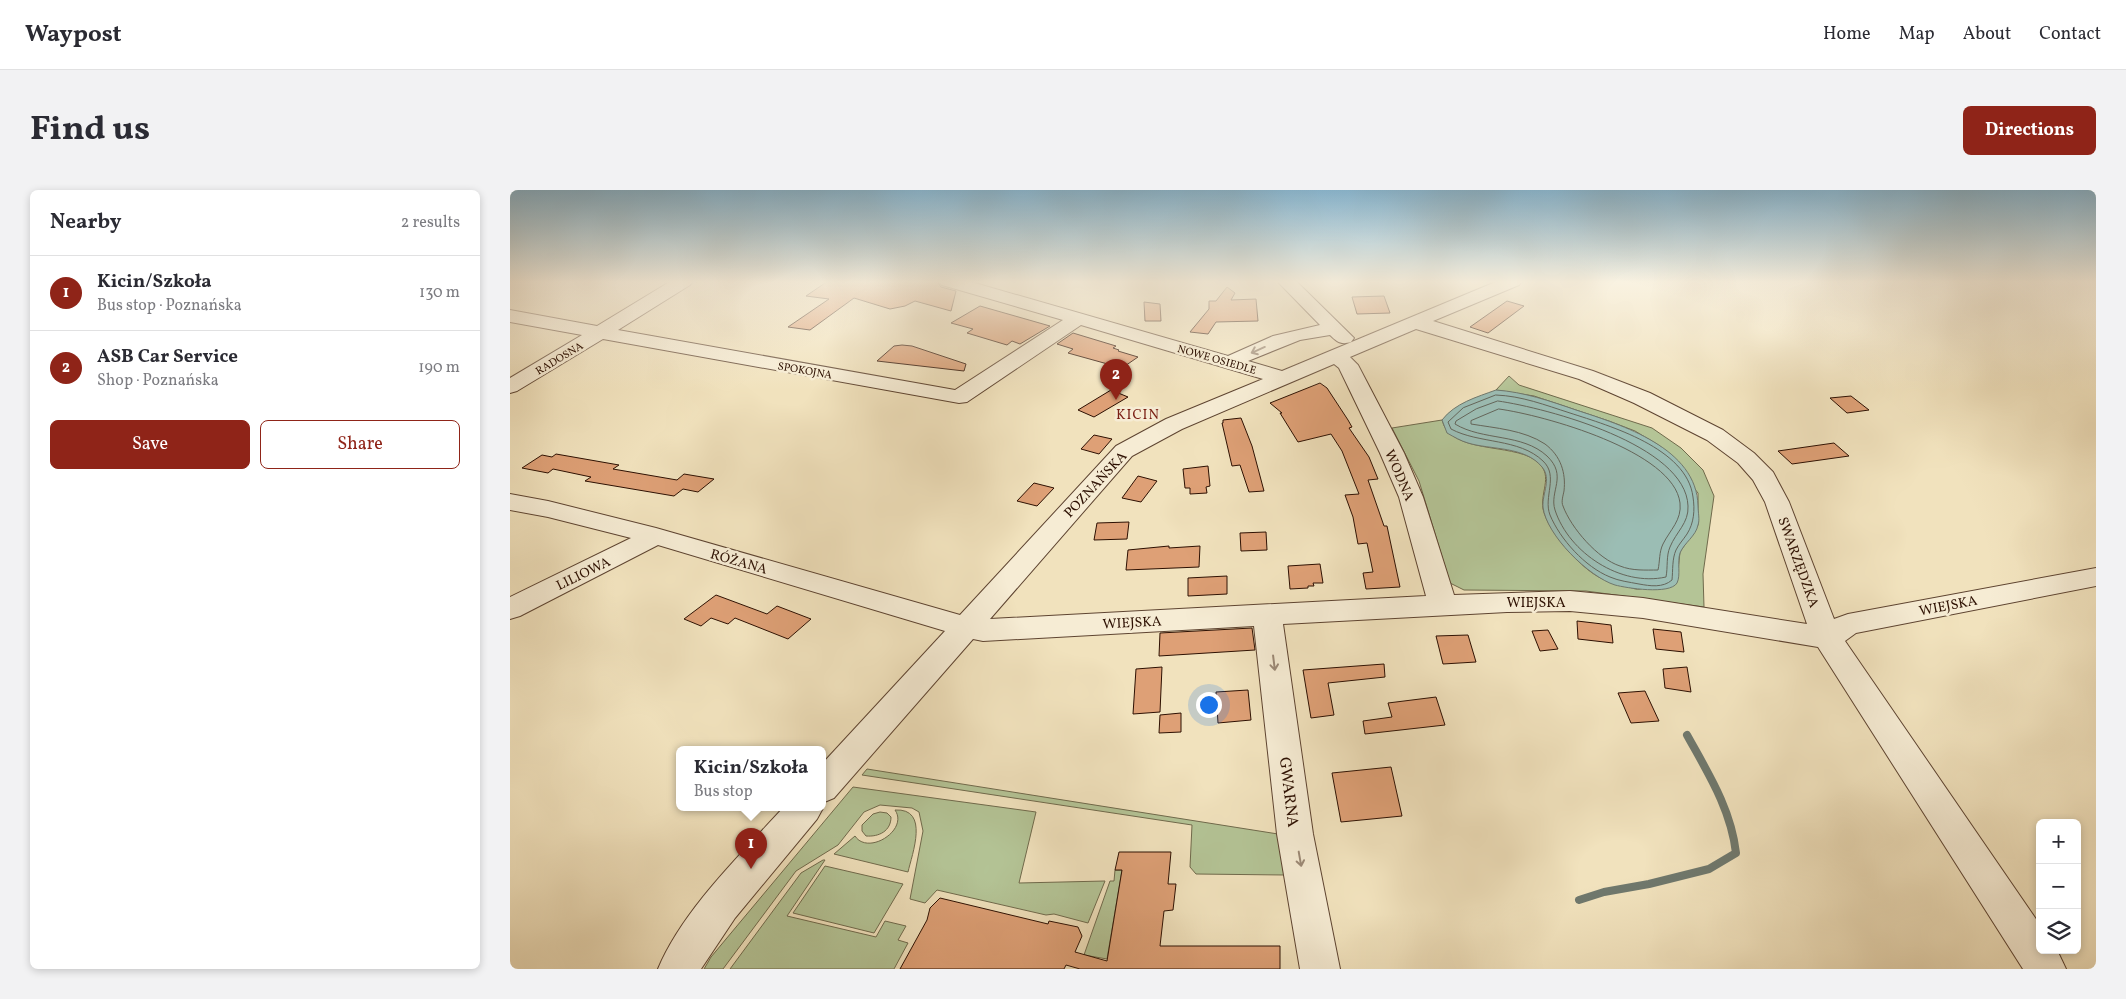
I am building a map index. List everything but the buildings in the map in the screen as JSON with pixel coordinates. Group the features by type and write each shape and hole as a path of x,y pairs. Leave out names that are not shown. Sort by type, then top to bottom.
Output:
{"street":[{"name":"SPOKOJNA","path":"517,317 959,398 1078,319"},
{"name":"RADOSNA","path":"510,387 626,317"},
{"name":"NOWE OSIEDLE","path":"1072,317 1283,378"},
{"name":"WODNA","path":"1322,317 1334,329 1345,352 1348,365 1392,453 1411,497 1443,605"},
{"name":"POZNAŃSKA","path":"826,784 1124,451 1174,424 1426,317"},
{"name":"SWARZĘDZKA","path":"1415,322 1586,376 1642,398 1715,435 1746,458 1764,477 1777,502 1827,638 2046,969"},
{"path":"1230,362 1286,337 1334,329"},
{"name":"RÓŻANA","path":"510,502 548,509 656,536 967,627"},
{"name":"LILIOWA","path":"510,609 656,536"},
{"name":"WIEJSKA","path":"967,627 983,630 1443,605 1507,602 1578,602 1643,608 1827,638 1848,624 2096,577"},
{"name":"GWARNA","path":"1267,615 1295,834 1320,969"},
{"path":"678,969 717,910 802,811"}],"green space":[{"path":"1509,376 1519,385 1652,428 1681,448 1703,470 1714,496 1703,574 1704,607 1586,591 1464,590 1450,583 1419,481 1392,428 1442,420 1447,431 1457,438 1469,443 1511,451 1535,460 1541,465 1546,477 1543,509 1557,537 1589,571 1613,583 1639,589 1654,584 1678,571 1680,552 1698,525 1698,493 1660,446 1635,431 1609,421 1534,396 1496,390"},
{"path":"867,769 1278,834 1284,875 1196,874 1190,867 1192,825 862,775"},
{"path":"853,787 1036,812 1019,883 1105,881 1088,923 1054,914 1046,915 937,890 925,903 910,899 923,831 919,812 912,808 880,805 864,812 838,845 796,871 723,969 704,969 711,957"},
{"path":"895,810 906,811 912,816 916,824 915,844 908,872 834,854 855,836 861,841 869,843 885,838 896,825 898,818"},
{"path":"887,813 891,817 889,826 880,834 866,836 862,831 862,825 873,814"},
{"path":"825,860 787,916 876,937 885,921 906,926 898,940 908,943 894,969 730,969 801,873"},
{"path":"825,866 903,884 874,933 793,913"},
{"path":"1115,870 1122,870 1107,959 1084,955 1110,881 1114,881"}],"water":[{"path":"1496,390 1537,397 1614,423 1654,442 1671,454 1685,469 1694,486 1699,521 1695,533 1680,553 1679,576 1677,583 1673,587 1657,590 1615,585 1593,573 1570,554 1552,530 1543,507 1546,476 1542,467 1535,460 1517,452 1468,443 1447,433 1442,420 1447,414 1467,401"}],"waterway":[{"path":"1579,900 1604,892 1649,884 1709,869 1736,853 1724,806 1687,735"}],"place":[{"name":"ASB Car Service","path":"1116,400"},
{"name":"Kicin/Szkoła","path":"751,869"}],"district":[{"name":"KICIN","path":"1138,414"}]}
